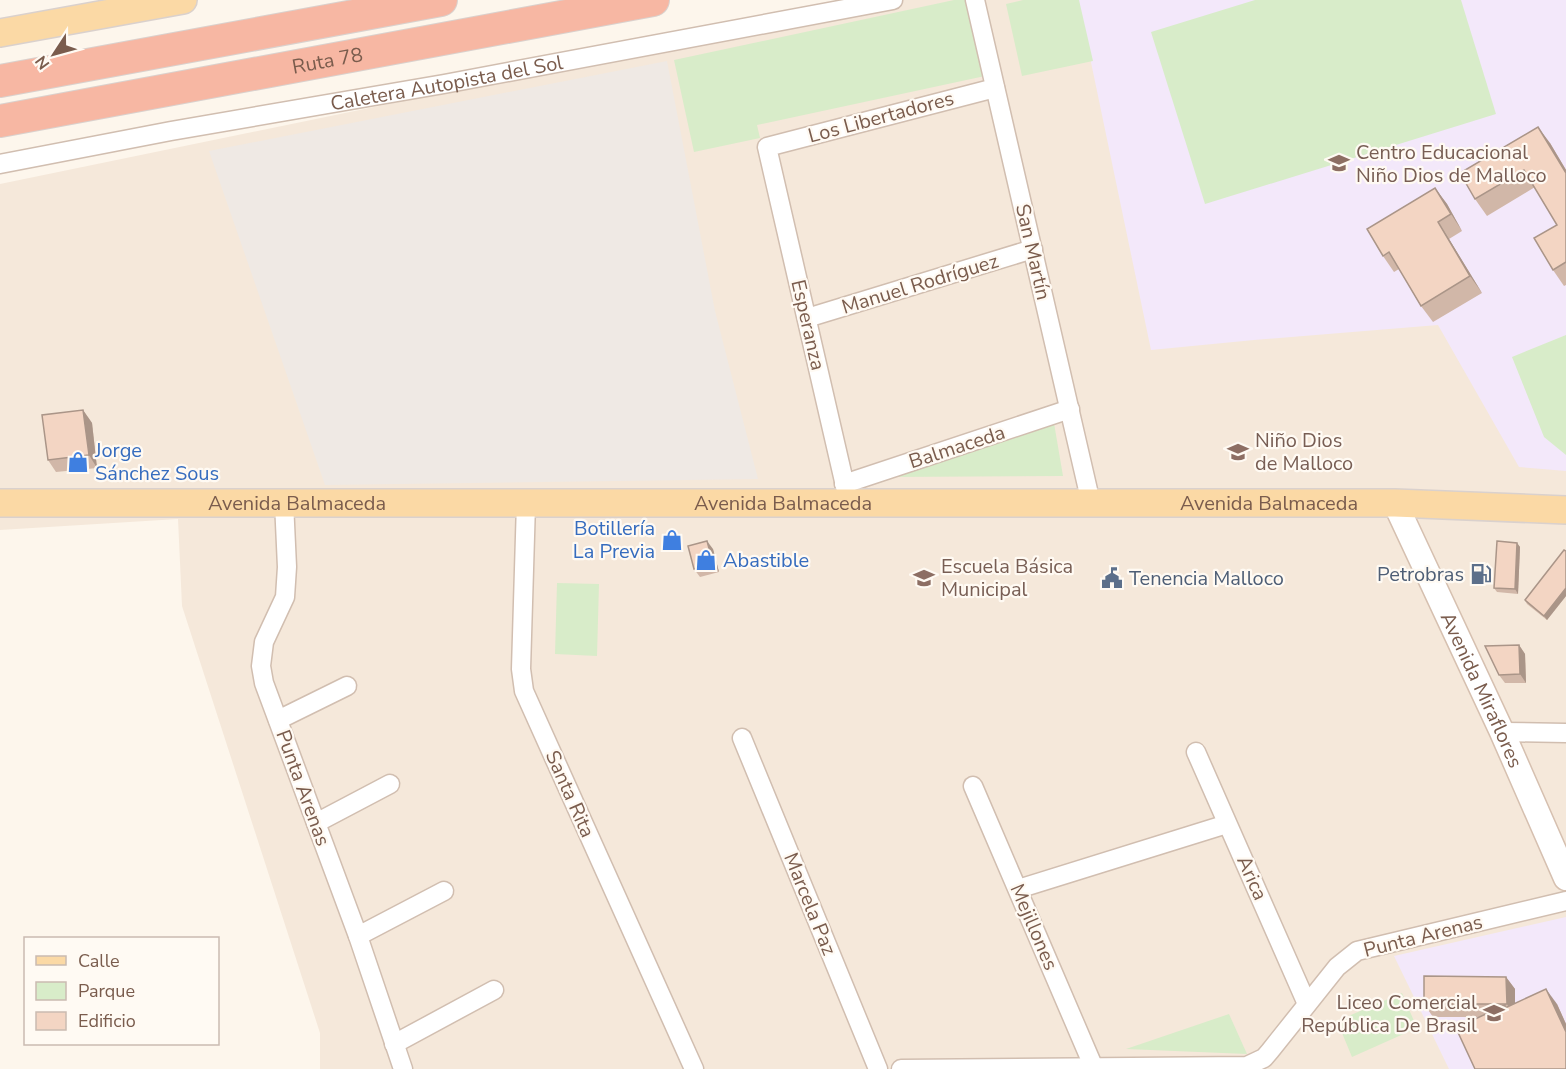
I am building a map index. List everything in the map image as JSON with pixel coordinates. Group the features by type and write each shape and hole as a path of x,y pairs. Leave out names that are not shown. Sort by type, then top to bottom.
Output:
{"highway":[{"name":"Ruta 78","path":"0,81 441,0"},
{"name":"Ruta 78","path":"0,121 653,0"}],"main road":[{"path":"0,33 183,0"},
{"name":"Avenida Balmaceda","path":"0,504 526,503 847,493 1092,503 1395,503 1566,510"},
{"name":"Avenida Miraflores","path":"1395,503 1502,732 1566,878"}],"street":[{"name":"Caletera Autopista del Sol","path":"0,164 893,0"},
{"name":"San Martín","path":"975,0 1092,503"},
{"name":"Los Libertadores","path":"767,147 995,88"},
{"name":"Esperanza","path":"767,147 847,493"},
{"name":"Manuel Rodríguez","path":"807,318 1033,249"},
{"name":"Balmaceda","path":"847,493 1070,409"},
{"name":"Punta Arenas","path":"284,502 288,567 285,597 264,642 261,666 264,683 358,936 403,1069"},
{"name":"Santa Rita","path":"526,503 521,669 524,691 694,1069"},
{"path":"279,720 347,686"},
{"path":"1502,732 1566,733"},
{"name":"Marcela Paz","path":"742,738 878,1069"},
{"name":"Arica","path":"1196,752 1307,1004"},
{"path":"316,823 390,784"},
{"name":"Mejillones","path":"974,786 1094,1068"},
{"path":"1018,889 1227,824"},
{"path":"358,936 444,891"},
{"name":"Punta Arenas","path":"901,1069 1262,1066 1270,1051 1337,967 1357,951 1566,901"},
{"path":"394,1044 494,990"}],"shaded area":[{"path":"894,0 1566,0 1566,1069 320,1069 320,1033 182,606 178,519 0,530 0,184"},
{"name":"Centro Educacional Niño Dios de Malloco","path":"1078,0 1566,0 1566,471 1519,467 1438,325 1151,350"},
{"path":"667,61 715,311 758,479 325,485 209,151"},
{"name":"Liceo Comercial República De Brasil","path":"1566,917 1566,1069 1449,1069 1394,956"}],"green space":[{"path":"954,0 969,0 985,76 757,125 760,138 694,152 674,60"},
{"path":"1023,0 1079,0 1093,61 1022,76 1006,4"},
{"path":"1255,0 1461,0 1496,114 1205,204 1151,32"},
{"path":"1566,335 1566,455 1544,437 1512,357"},
{"path":"1054,423 1063,476 889,477"},
{"path":"557,583 599,584 597,656 555,654"},
{"path":"1402,993 1417,1028 1352,1057 1337,1021"},
{"path":"1229,1014 1247,1054 1126,1049"}],"building":[{"path":"1538,127 1566,173 1566,262 1553,270 1534,238 1557,225 1524,170 1475,199 1460,173"},
{"path":"1435,188 1451,214 1438,222 1470,276 1421,306 1389,252 1383,256 1367,229"},
{"path":"83,410 89,455 48,460 42,415"},
{"path":"707,541 713,563 694,569 688,546"},
{"path":"1497,541 1517,543 1515,589 1494,588"},
{"path":"1564,550 1566,551 1566,588 1544,616 1525,600"},
{"path":"1519,645 1520,674 1499,675 1485,646"},
{"path":"1424,976 1506,977 1507,1004 1424,1004"},
{"path":"1546,989 1566,1032 1566,1069 1475,1069 1456,1028"}],"place":[{"name":"Centro Educacional Niño Dios de Malloco","path":"1339,163"},
{"name":"Niño Dios de Malloco","path":"1238,452"},
{"name":"Jorge Sánchez Sous","path":"78,462"},
{"name":"Botillería La Previa","path":"672,540"},
{"name":"Abastible","path":"706,560"},
{"name":"Petrobras","path":"1481,574"},
{"name":"Escuela Básica Municipal","path":"924,578"},
{"name":"Tenencia Malloco","path":"1112,578"},
{"name":"Liceo Comercial República De Brasil","path":"1494,1013"}]}
